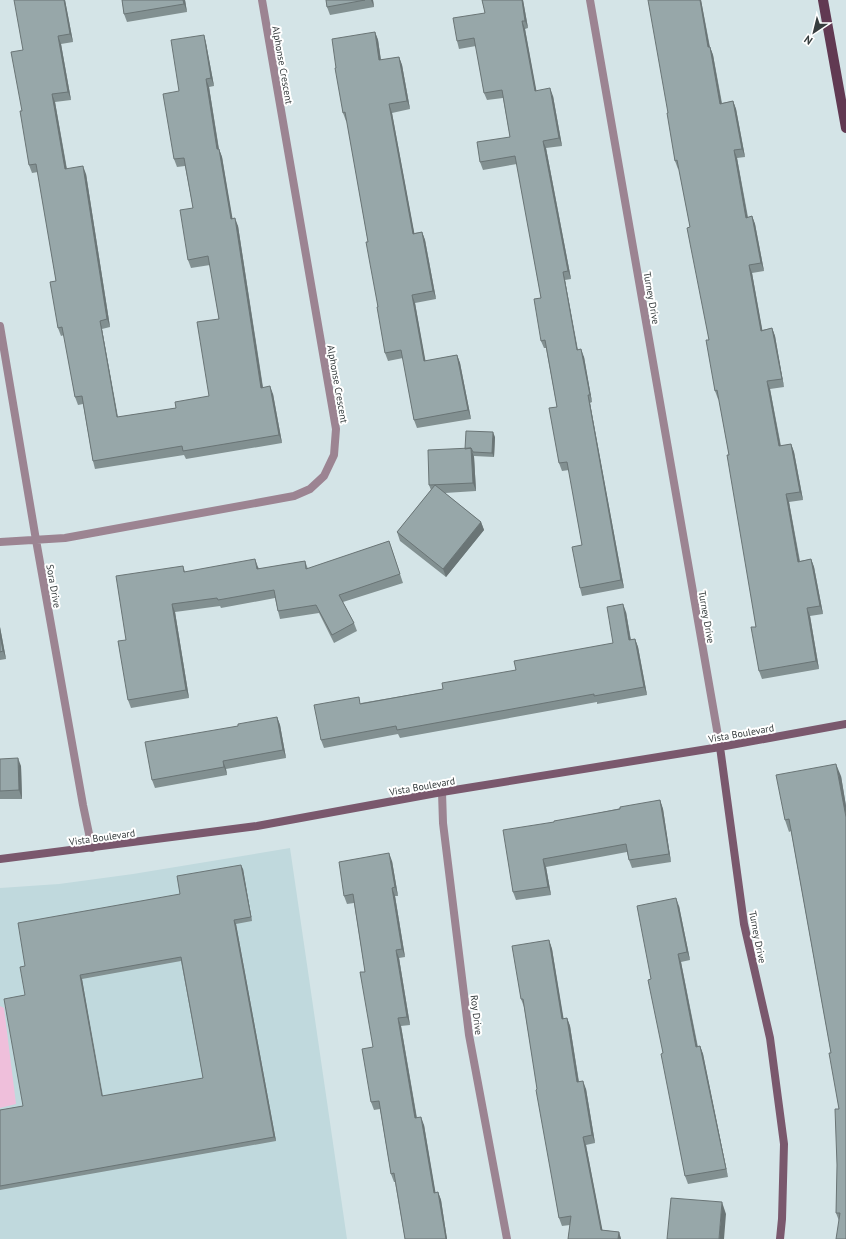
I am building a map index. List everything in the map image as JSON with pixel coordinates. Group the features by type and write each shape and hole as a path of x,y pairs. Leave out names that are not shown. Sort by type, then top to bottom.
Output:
{"main road":[{"path":"823,0 846,128"}],"street":[{"name":"Alphonse Crescent","path":"0,542 65,538 294,496 310,489 324,476 334,455 336,429 262,0"},
{"name":"Turney Drive","path":"590,0 720,747 744,924 770,1038 784,1144 780,1239"},
{"name":"Sora Drive","path":"0,326 36,540 92,848"},
{"name":"Vista Boulevard","path":"0,859 257,826 442,792 720,747 846,724"},
{"name":"Roy Drive","path":"442,792 443,822 469,1035 507,1239"}],"shaded area":[{"path":"290,848 347,1239 0,1239 0,888 59,884 133,874"},
{"path":"0,1006 4,1008 16,1104 0,1108"}],"building":[{"path":"14,0 64,0 70,34 58,36 68,92 52,94 65,169 83,166 107,319 100,321 117,417 176,408 175,402 209,396 197,322 219,319 208,256 188,260 180,210 193,208 184,158 174,159 163,94 179,91 171,40 204,35 211,78 206,79 217,149 219,149 231,219 235,218 261,388 270,386 279,435 183,451 182,446 93,461 82,396 75,397 62,327 58,328 50,282 56,281 36,164 29,165 20,111 22,111 11,52 23,50"},
{"path":"122,0 183,0 184,4 124,14"},
{"path":"326,0 365,0 327,7"},
{"path":"482,0 522,0 525,21 522,21 535,91 550,88 559,138 543,141 568,271 563,272 577,350 581,349 590,395 588,395 621,580 580,588 572,547 582,545 567,462 559,463 549,408 557,407 545,340 541,341 534,299 541,298 515,156 480,162 477,142 510,137 502,90 484,93 474,38 457,41 453,18 485,13"},
{"path":"648,0 700,0 720,104 733,101 742,149 734,150 746,218 752,216 761,263 749,265 761,331 772,328 782,379 767,381 779,446 791,444 800,492 786,494 798,562 811,559 820,606 807,608 816,661 759,671 751,627 756,627 727,455 729,455 717,390 715,391 706,340 709,340 687,228 690,227 677,160 675,161"},
{"path":"375,32 379,60 399,57 407,101 389,104 413,234 422,232 433,291 412,295 424,361 457,355 468,410 414,420 401,350 385,353 366,242 368,242 345,112 343,113 335,68 332,39"},
{"path":"466,431 493,432 492,453 473,452 471,448 465,449"},
{"path":"471,448 473,483 429,485 428,450"},
{"path":"435,485 481,522 443,569 397,532"},
{"path":"389,541 400,574 339,595 354,623 332,635 316,605 278,611 274,590 218,600 217,598 172,604 186,690 128,700 118,641 126,640 116,576 183,566 184,572 255,559 257,569 305,561 306,569"},
{"path":"623,604 629,640 635,639 644,687 594,696 594,694 397,730 396,726 321,740 314,705 359,697 360,704 443,689 442,683 516,670 514,661 613,643 607,607"},
{"path":"0,635 3,651 0,652"},
{"path":"277,717 283,750 223,761 224,767 152,780 145,742 238,726 238,724"},
{"path":"18,758 19,790 0,791 0,759"},
{"path":"836,764 846,817 846,1239 836,1239 840,1213 836,1213 837,1165 835,1109 839,1109 829,1053 831,1053 789,819 785,820 776,775"},
{"path":"660,800 669,854 629,860 626,844 543,859 548,887 513,892 503,830 554,822 620,809 620,807"},
{"path":"389,853 395,887 392,888 402,949 396,950 407,1017 398,1018 415,1118 421,1117 434,1193 438,1192 446,1239 405,1239 394,1173 391,1174 379,1101 371,1102 362,1049 373,1047 360,972 365,972 353,894 344,896 339,862"},
{"path":"241,865 251,917 234,920 274,1137 0,1186 0,1110 23,1106 4,999 25,995 20,967 25,966 18,923 180,894 177,876","holes":["181,957 203,1078 102,1096 80,975"]},
{"path":"676,898 687,952 678,954 696,1047 700,1046 726,1169 685,1176 661,1054 663,1053 648,980 651,979 637,906"},
{"path":"549,940 562,1019 567,1018 577,1082 583,1081 592,1135 583,1137 601,1230 619,1232 618,1239 568,1239 571,1216 559,1218 536,1090 523,999 521,999 512,946"},
{"path":"671,1198 722,1202 719,1239 667,1239"}]}
